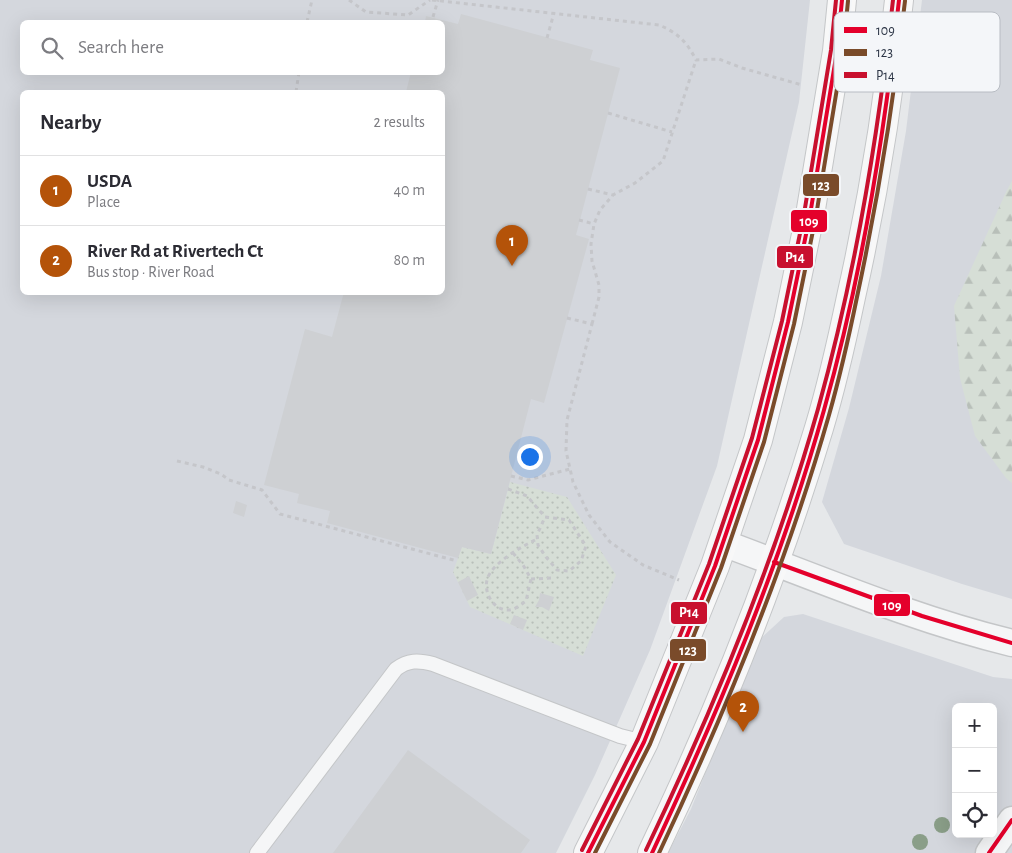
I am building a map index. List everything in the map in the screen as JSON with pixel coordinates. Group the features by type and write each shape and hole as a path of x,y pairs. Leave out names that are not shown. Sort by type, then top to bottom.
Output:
{"street":[{"path":"588,853 644,742 723,543 758,440 788,322 810,215 834,69"},
{"path":"652,853 710,727 774,562 820,427 846,322 864,238 888,92"},
{"path":"723,543 902,610 1012,643"},
{"path":"989,853 1012,820"}],"lane":[{"path":"256,853 396,669 404,663 419,660 433,664 620,736 644,742"}],"path":[{"path":"307,20 312,0"},
{"path":"349,0 366,12 408,15 431,0 438,0 659,25 680,36 690,47 696,60 663,161 635,183 612,195 600,210 594,224 591,244 592,261 599,284 599,297 567,420 566,451 573,482 589,515 610,542 644,565 681,580 684,573"},
{"path":"433,17 438,0"},
{"path":"547,38 554,13"},
{"path":"696,60 719,59 742,68 807,86"},
{"path":"296,90 299,75"},
{"path":"608,113 672,132"},
{"path":"588,189 612,195"},
{"path":"579,220 594,224"},
{"path":"567,318 592,324"},
{"path":"177,462 202,467 221,474 229,480 262,490 280,514 457,561"},
{"path":"511,476 528,480 570,469"},
{"path":"508,489 527,496 545,517 569,520 586,546 582,561 569,571 557,570 538,545 536,535 545,517"},
{"path":"513,553 531,579 526,601 517,608 506,610 494,604 488,595 487,580 494,567 513,553 524,545 537,539"},
{"path":"531,579 553,578"}],"shaded area":[{"path":"0,0 810,0 799,102 717,466 650,650 595,775 556,853 0,853"},
{"path":"922,0 1012,0 1012,599 844,544 822,502 849,408 881,276 906,131 911,92 1000,92 1000,12 921,12"},
{"path":"803,614 993,677 1012,679 1012,853 668,853 691,809 758,641 784,617"}],"green space":[{"path":"1012,181 1012,483 1006,478 975,436 960,378 954,306"},
{"path":"510,482 567,497 616,575 583,656 470,607 453,572 462,547 491,554"}],"building":[{"path":"461,14 593,50 590,60 620,68 576,235 589,239 544,403 531,399 491,554 462,547 458,558 327,523 330,511 297,503 299,494 264,485 305,329 332,337 343,295 445,295 445,90 406,90 410,75 445,75 445,21 458,24"},
{"path":"426,16 442,20 425,20"},
{"path":"236,501 247,505 244,517 233,513"},
{"path":"469,576 478,595 467,601 458,582"},
{"path":"540,593 554,597 549,611 542,607 535,607"},
{"path":"514,615 527,620 523,630 510,624"},
{"path":"408,750 530,840 521,853 333,853"}],"transit line":[{"name":"P14","path":"835,12 836,0"},
{"name":"109","path":"841,12 842,0"},
{"name":"P14","path":"892,12 893,0"},
{"name":"109","path":"898,12 899,0"},
{"name":"123","path":"847,12 848,1"},
{"name":"123","path":"904,12 905,1"},
{"name":"P14","path":"582,850 638,739 709,564 752,438 782,321 804,214 831,50 834,20"},
{"name":"109","path":"588,853 644,742 715,566 758,440 788,322 810,215 834,69"},
{"name":"123","path":"595,853 650,744 721,568 764,442 794,324 816,216 836,92"},
{"name":"P14","path":"646,850 696,743 719,688 763,578 801,466 831,359 854,257 881,92"},
{"name":"109","path":"652,853 725,690 768,580 807,467 838,360 850,309 879,155 888,92"},
{"name":"123","path":"659,853 731,692 774,583 812,471 848,341 879,186 894,92"},
{"name":"109","path":"774,562 922,616 1012,643"},
{"name":"109","path":"989,853 1012,820"}],"place":[{"name":"USDA","path":"512,266"},
{"name":"River Rd at Rivertech Ct","path":"743,732"}]}
